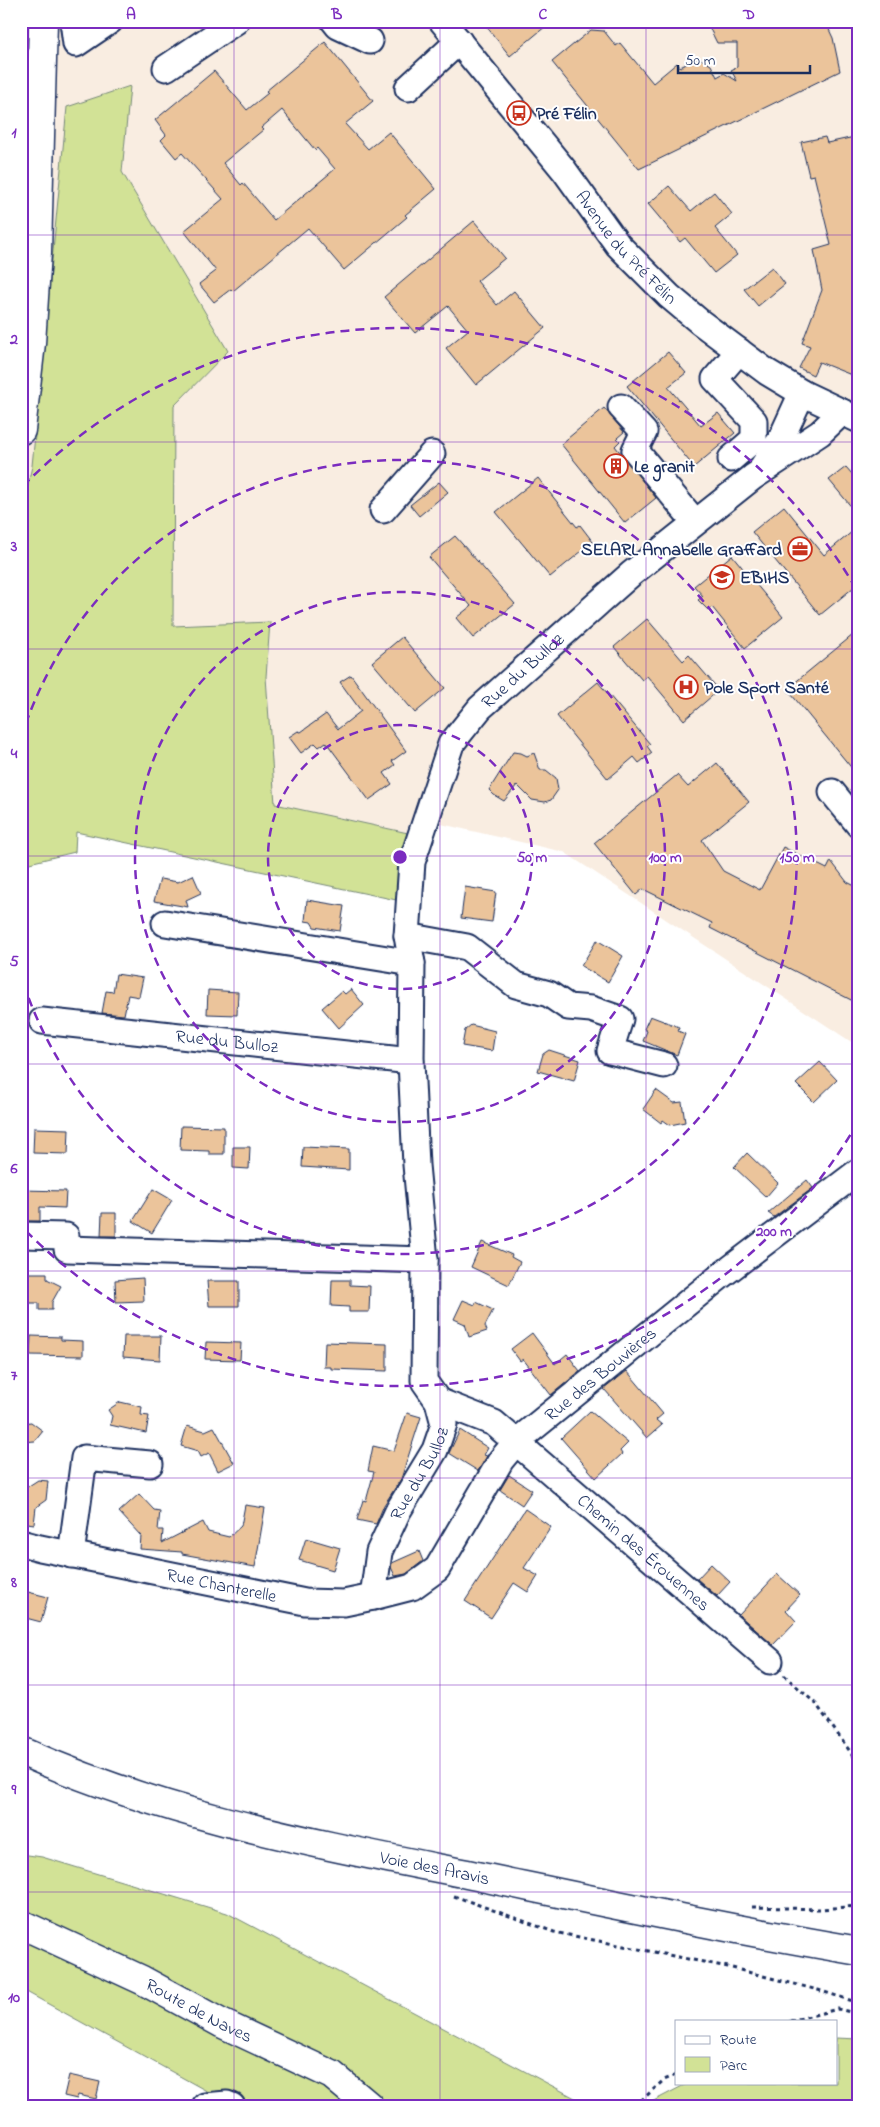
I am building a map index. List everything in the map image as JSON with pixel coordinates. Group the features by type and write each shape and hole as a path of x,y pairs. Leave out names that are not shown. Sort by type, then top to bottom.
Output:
{"main road":[{"path":"21,430 31,343 36,252 43,21"},
{"name":"Voie des Aravis","path":"21,1751 98,1783 160,1805 268,1833 755,1933 859,1951"},
{"name":"Route de Naves","path":"21,1924 142,1980 221,2023 332,2074 370,2106"}],"street":[{"path":"73,21 76,44 110,21"},
{"path":"166,68 236,21"},
{"path":"334,21 338,26 370,41"},
{"name":"Avenue du Pré Félin","path":"442,21 564,170 618,245 669,296 767,372 802,393 850,416"},
{"path":"408,88 459,41"},
{"path":"731,459 754,439 754,422 715,379 739,351"},
{"name":"Rue du Bulloz","path":"753,477 774,452 802,393"},
{"path":"621,407 644,432 635,450 696,522"},
{"name":"Rue du Bulloz","path":"372,1597 379,1552 398,1511 436,1450 444,1424 438,1401 424,1381 425,1260 416,1165 411,1061 412,963 407,936 412,862 451,744 480,708 631,574 753,477 820,433 850,416"},
{"path":"383,510 432,454"},
{"path":"832,792 859,825"},
{"path":"165,923 412,963"},
{"path":"407,936 467,948 516,985 549,994 568,1006 591,1009 620,1019 610,1051 664,1065"},
{"name":"Rue du Bulloz","path":"42,1021 411,1061"},
{"name":"Rue des Bouvières","path":"372,1597 412,1587 437,1569 501,1460 516,1442 718,1278 859,1172"},
{"path":"21,1235 66,1243 425,1260"},
{"name":"Chemin des Érouennes","path":"438,1401 494,1423 770,1662"},
{"path":"71,1555 84,1458 150,1464"},
{"name":"Rue Chanterelle","path":"21,1543 71,1555 305,1602 344,1603 372,1597"},
{"path":"205,2106 227,2104 232,2106"}],"path":[{"path":"770,1662 816,1704 859,1764"},
{"path":"448,1893 554,1932 728,1967 818,1990 859,2003"},
{"path":"743,1908 820,1909 859,1906"},
{"path":"794,2020 838,2009 859,2014"},
{"path":"635,2106 664,2080 675,2075"}],"shaded area":[{"path":"21,21 859,21 859,1047 564,852 428,821 408,833 275,804 266,677 270,622 173,626 174,406 228,351 122,172 130,86 32,466 21,517 21,295 40,117 21,105"}],"green space":[{"path":"130,86 122,172 228,351 174,406 173,626 270,622 266,677 275,804 408,833 401,901 76,832 75,852 21,865 21,517 32,466 67,107"},
{"path":"21,1854 42,1857 227,1913 590,2106 234,2106 21,1989"},
{"path":"838,2038 859,2039 859,2106 644,2106 686,2084 838,2084"}],"building":[{"path":"482,21 552,21 510,56"},
{"path":"706,21 825,21 833,38 840,71 639,169 552,62 591,30 604,31 616,46 620,43 653,83 677,63 680,67 699,58 711,65 717,77 724,73 737,81 731,70 737,67 737,43 717,43"},
{"path":"325,42 373,101 345,124 368,149 389,132 436,189 405,215 407,217 344,270 308,228 233,291 231,289 214,302 199,284 216,271 184,231 223,199 182,153 176,158 161,140 166,135 155,120 214,71 247,110 268,93 266,91","holes":["282,110 315,150 317,148 335,169 274,220 243,183 241,185 223,163 263,130 261,128"]},
{"path":"859,136 859,378 819,362 813,375 799,368 810,346 802,343 822,290 814,250 831,245 814,175 809,176 801,142 825,137 827,143"},
{"path":"669,186 691,211 714,192 732,214 715,228 737,255 714,273 685,238 680,242 648,204"},
{"path":"474,221 505,258 477,281 497,305 514,291 545,328 476,385 446,348 468,330 448,306 415,333 384,297"},
{"path":"772,267 785,284 758,306 744,289"},
{"path":"668,352 686,373 668,387 701,426 718,413 735,433 694,467 627,386"},
{"name":"Le granit","path":"604,408 624,432 617,438 620,441 615,446 656,498 625,523 561,444"},
{"path":"846,467 859,482 859,516 829,480"},
{"path":"538,478 577,527 580,525 593,542 550,577 496,512"},
{"path":"439,482 448,492 419,516 410,505"},
{"path":"784,506 824,555 859,526 859,583 820,615 752,532"},
{"path":"455,536 515,604 473,638 456,618 471,606 429,557"},
{"path":"732,555 783,617 745,648 712,607 708,610 698,600 703,596 694,586"},
{"path":"647,619 683,661 689,655 719,690 684,720 647,676 642,680 614,647"},
{"path":"859,630 859,777 787,689"},
{"path":"402,637 445,688 415,713 372,662"},
{"path":"351,675 406,751 392,761 395,765 384,773 392,784 369,800 326,742 319,747 315,743 301,753 289,737 298,731 301,732 326,714 338,729 361,711 340,682"},
{"path":"598,682 650,744 647,746 652,753 639,763 634,757 608,779 557,716"},
{"path":"513,752 527,756 534,753 540,770 546,770 556,778 558,790 551,800 545,802 532,800 517,785 504,801 489,790"},
{"path":"717,763 749,802 702,840 723,871 760,890 783,847 827,869 831,861 847,882 859,888 859,1004 710,928 712,923 643,889 636,895 594,843 677,775 688,787"},
{"path":"193,875 201,893 186,900 188,907 154,901 160,879 178,882"},
{"path":"465,887 496,892 492,922 461,918"},
{"path":"307,900 344,906 340,931 314,927 311,922 305,921"},
{"path":"597,940 623,956 608,982 581,966"},
{"path":"116,974 143,978 139,997 128,995 124,1015 102,1013 106,991 113,992"},
{"path":"351,989 364,1005 339,1028 322,1008 342,991 345,994"},
{"path":"208,990 238,992 237,1015 207,1014"},
{"path":"650,1016 679,1027 678,1031 685,1034 677,1055 643,1041 647,1031 644,1029"},
{"path":"471,1025 495,1031 492,1051 462,1046 465,1030"},
{"path":"549,1050 580,1060 574,1081 538,1071 543,1054"},
{"path":"820,1062 837,1080 814,1102 796,1084"},
{"path":"656,1090 674,1103 682,1102 685,1122 670,1125 663,1120 661,1123 643,1109"},
{"path":"181,1126 224,1127 224,1154 209,1154 209,1151 180,1150"},
{"path":"34,1128 69,1129 68,1154 33,1153"},
{"path":"233,1147 250,1147 249,1169 233,1168"},
{"path":"303,1147 349,1149 349,1170 302,1167"},
{"path":"747,1153 778,1183 766,1197 734,1167"},
{"path":"807,1180 813,1188 774,1217 768,1213"},
{"path":"153,1189 172,1200 152,1233 133,1221"},
{"path":"21,1190 66,1191 65,1208 40,1207 40,1221 21,1221"},
{"path":"102,1213 116,1213 116,1236 101,1236"},
{"path":"482,1242 512,1255 511,1257 520,1262 509,1285 471,1267"},
{"path":"28,1273 47,1273 47,1279 61,1286 52,1302 52,1310 39,1310 39,1303 21,1303 21,1280"},
{"path":"143,1278 144,1301 116,1302 115,1280"},
{"path":"332,1280 350,1280 350,1285 370,1286 369,1312 349,1312 349,1307 331,1306"},
{"path":"207,1281 239,1281 239,1306 209,1306"},
{"path":"463,1300 475,1305 476,1302 493,1310 485,1326 487,1331 469,1337 465,1324 454,1319"},
{"path":"532,1333 555,1364 567,1354 580,1371 551,1395 523,1359 520,1361 511,1349"},
{"path":"31,1336 61,1337 61,1340 83,1341 83,1356 30,1355"},
{"path":"124,1336 161,1336 160,1360 123,1357"},
{"path":"206,1342 241,1343 240,1360 205,1359"},
{"path":"325,1342 387,1344 387,1371 331,1369 331,1367 324,1367"},
{"path":"627,1371 663,1414 656,1420 662,1425 647,1438 604,1389"},
{"path":"120,1402 142,1407 141,1415 149,1416 146,1433 110,1425 112,1416 108,1410"},
{"path":"590,1411 628,1443 620,1451 622,1454 596,1478 561,1438"},
{"path":"407,1413 421,1417 401,1479 384,1505 376,1524 357,1520 363,1500 366,1501 374,1472 368,1471 373,1446 394,1451"},
{"path":"31,1422 43,1431 35,1441 21,1442 21,1423"},
{"path":"187,1426 205,1431 214,1427 234,1463 218,1471 209,1453 201,1457 198,1451 181,1446"},
{"path":"460,1430 488,1448 484,1455 487,1456 478,1471 449,1453"},
{"path":"509,1475 532,1490 522,1505 500,1490"},
{"path":"38,1480 48,1481 46,1500 36,1507 34,1524 21,1522 21,1491"},
{"path":"139,1494 154,1510 160,1511 158,1530 163,1530 162,1543 203,1522 208,1532 229,1537 241,1526 245,1505 265,1508 255,1567 182,1554 182,1552 140,1549 141,1536 119,1512"},
{"path":"525,1509 551,1527 524,1568 538,1576 528,1592 514,1583 491,1618 465,1601"},
{"path":"306,1538 340,1548 333,1570 299,1560"},
{"path":"419,1551 423,1561 406,1574 395,1576 391,1567 392,1563"},
{"path":"711,1564 730,1582 717,1596 697,1579"},
{"path":"777,1574 800,1595 786,1610 796,1621 773,1645 739,1615"},
{"path":"28,1592 48,1597 41,1622 22,1617"},
{"path":"69,2075 100,2082 96,2099 78,2095 77,2099 64,2096"}],"place":[{"name":"Pré Félin","path":"519,113"},
{"name":"Le granit","path":"616,466"},
{"name":"SELARL Annabelle Graffard","path":"800,549"},
{"name":"EBIHS","path":"722,577"},
{"name":"Pole Sport Santé","path":"686,687"}]}
